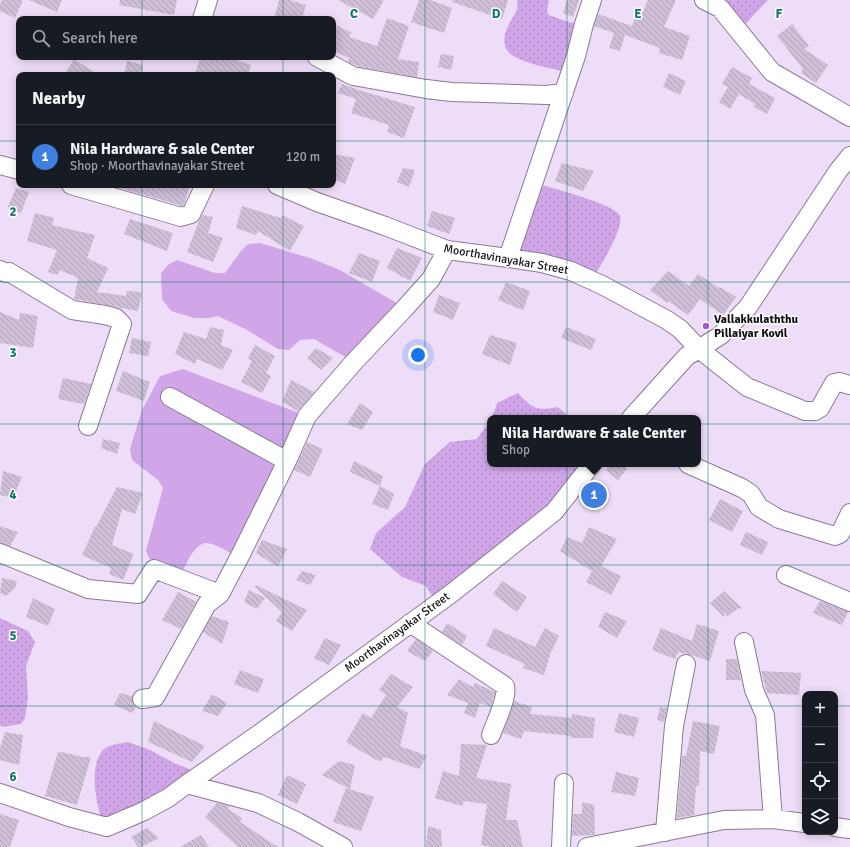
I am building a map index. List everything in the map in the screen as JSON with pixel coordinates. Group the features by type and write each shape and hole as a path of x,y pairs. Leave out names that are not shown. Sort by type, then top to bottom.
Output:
{"street":[{"path":"203,16 208,0"},
{"path":"508,258 564,93 592,0"},
{"path":"704,0 720,8 772,72 850,117"},
{"path":"323,60 352,76 426,89 452,92 546,95 564,93"},
{"path":"634,415 687,356 721,335 748,307 838,171 850,156"},
{"path":"0,165 16,169"},
{"path":"81,188 181,217 191,214 204,188"},
{"name":"Moorthavinayakar Street","path":"284,188 317,202 447,250 508,258 571,270 667,320 680,329 698,349 747,387 805,411 815,411 820,408 834,383 839,382 850,385"},
{"path":"142,699 155,697 207,604 220,594 287,461 307,416 354,362 431,279 447,250"},
{"path":"0,270 6,273 9,272 72,310 116,318 122,324 88,426"},
{"path":"170,397 287,461"},
{"name":"Moorthavinayakar Street","path":"0,793 69,817 107,827 144,811 168,798 259,734 452,593 554,512 590,467"},
{"path":"695,467 742,488 751,494 760,507 779,519 835,536 840,534 850,513"},
{"path":"0,553 88,589 138,594 154,569 220,594"},
{"path":"786,575 850,602"},
{"path":"410,623 505,686 506,690 504,697 490,735"},
{"path":"744,642 754,690 764,714 773,819"},
{"path":"665,832 674,726 686,664"},
{"path":"561,847 564,783"},
{"path":"188,784 258,803 298,822 343,847"},
{"path":"587,847 724,820 773,819 802,823"},
{"path":"838,827 850,829"}],"shaded area":[{"path":"517,0 549,0 547,11 549,15 568,22 584,24 571,73 518,59 511,55 507,50 504,41 505,34 517,10"},
{"path":"704,0 768,0 739,31"},
{"path":"534,183 595,201 616,211 620,216 620,222 615,239 592,280 508,258"},
{"path":"260,243 310,258 340,270 405,308 354,362 314,339 300,340 289,350 278,349 247,330 218,316 194,318 171,311 162,299 161,273 168,265 177,260 215,273 225,273 248,244"},
{"path":"183,369 307,416 239,558 215,545 207,543 202,544 190,557 179,579 154,569 146,551 163,488 158,480 132,460 130,449 142,410 160,376"},
{"path":"518,393 535,408 545,409 558,407 567,415 493,415 497,403"},
{"path":"487,425 487,467 590,467 554,512 437,604 426,586 402,577 370,549 376,533 405,507 425,464 450,442 477,439"},
{"path":"0,618 28,631 35,642 26,666 28,698 25,718 21,724 2,727 0,725"},
{"path":"128,742 150,750 174,763 202,774 168,798 102,819 97,803 95,783 96,763 99,755 104,749 112,745"}],"building":[{"path":"2,0 23,0 15,18 0,11 0,4"},
{"path":"29,0 62,0 57,12"},
{"path":"120,0 177,0 174,15 119,5"},
{"path":"279,0 290,0 306,5 303,16 275,16"},
{"path":"338,0 384,0 373,19"},
{"path":"419,0 430,0 452,8 444,33 411,22"},
{"path":"452,0 508,0 502,19 452,2"},
{"path":"567,0 579,0 573,17 563,13"},
{"path":"648,0 676,0 664,27 690,36 682,60 659,53 660,48 625,35 620,51 609,48 614,33 594,26 598,14 632,26 636,16 640,18"},
{"path":"387,18 409,26 398,59 419,62 417,77 361,67 348,62 349,58 336,52 336,25 351,32 349,37 377,46"},
{"path":"792,24 809,46 804,49 828,65 816,83 801,73 803,69 777,36"},
{"path":"441,54 454,56 451,70 438,67"},
{"path":"73,60 76,60 94,72 66,72"},
{"path":"199,60 236,60 251,65 249,72 196,72"},
{"path":"127,61 143,65 142,72 125,72"},
{"path":"732,67 752,78 749,84 775,98 767,114 754,107 755,104 739,94 730,109 719,102 728,87 722,84"},
{"path":"669,73 686,81 680,95 663,87"},
{"path":"342,84 415,107 404,138 387,132 389,125 351,113 356,99 338,93"},
{"path":"336,155 355,158 345,184 336,180"},
{"path":"562,163 594,171 583,191 555,181"},
{"path":"403,168 415,170 409,187 397,182"},
{"path":"16,188 29,192 21,213 8,207"},
{"path":"120,188 189,188 183,206"},
{"path":"242,206 281,218 282,215 304,226 290,251 258,231 256,235 236,228"},
{"path":"432,211 455,218 449,234 427,226"},
{"path":"35,213 54,218 52,225 95,235 87,258 108,268 97,292 126,296 127,291 142,292 138,311 74,299 78,278 60,270 57,275 48,272 57,250 27,241"},
{"path":"202,215 213,217 208,233 223,238 213,262 187,252"},
{"path":"130,219 173,233 167,251 124,234"},
{"path":"397,248 422,258 410,281 387,268"},
{"path":"359,253 380,261 372,282 349,273"},
{"path":"668,271 689,286 698,274 736,297 723,315 700,299 688,315 668,301 667,303 650,290"},
{"path":"506,282 530,291 523,310 498,300"},
{"path":"439,295 460,303 453,320 433,312"},
{"path":"0,312 19,320 20,313 38,316 33,348 0,343"},
{"path":"210,327 224,330 221,345 233,350 222,370 197,359 195,364 175,354 184,332 206,339"},
{"path":"566,327 596,339 591,350 561,338"},
{"path":"490,335 517,343 510,365 482,354"},
{"path":"132,338 151,342 148,356 129,353"},
{"path":"255,345 275,356 266,373 271,376 262,393 241,382 252,361 248,358"},
{"path":"316,348 333,358 321,370 307,358"},
{"path":"123,371 150,382 144,401 116,391"},
{"path":"63,378 91,384 84,404 58,399"},
{"path":"291,380 314,392 298,411 282,402"},
{"path":"360,403 373,412 362,430 347,424"},
{"path":"103,439 120,443 117,454 101,448"},
{"path":"307,442 323,449 310,477 294,470"},
{"path":"354,461 383,476 380,486 350,472"},
{"path":"608,467 625,467 627,469 618,480 606,470"},
{"path":"3,471 22,477 13,498 0,495"},
{"path":"380,486 394,494 388,510 372,504"},
{"path":"117,487 143,493 135,514 122,509 112,545 134,554 123,580 109,574 111,568 82,555 95,527"},
{"path":"720,499 743,511 732,532 709,520"},
{"path":"0,526 18,532 10,546 0,543"},
{"path":"589,527 617,539 601,566 621,576 611,595 586,582 592,571 560,551 567,537 582,543"},
{"path":"746,532 768,542 762,555 740,545"},
{"path":"262,540 287,549 278,567 256,553"},
{"path":"302,571 316,575 310,585 296,580"},
{"path":"2,578 17,581 15,588 6,596 0,593"},
{"path":"502,581 527,597 517,612 493,594"},
{"path":"256,585 307,610 292,631 276,621 282,612 255,587"},
{"path":"249,590 265,598 257,609 244,602"},
{"path":"724,591 743,609 739,608 726,617 726,610 724,617 710,603"},
{"path":"178,592 196,602 181,629 162,620"},
{"path":"33,598 55,609 48,626 26,617"},
{"path":"820,601 848,612 842,625 813,613"},
{"path":"605,612 627,621 617,638 598,627"},
{"path":"212,616 229,622 222,644 203,632"},
{"path":"447,623 467,636 462,645 442,632"},
{"path":"697,624 719,631 710,661 678,652 675,659 652,650 661,628 692,641"},
{"path":"494,628 535,647 545,628 559,636 551,652 544,675 523,668 525,664 486,646"},
{"path":"325,638 341,645 329,665 314,658"},
{"path":"416,639 433,651 425,661 407,651"},
{"path":"726,659 737,659 741,680 726,680"},
{"path":"240,670 264,679 258,693 234,684"},
{"path":"761,671 801,673 799,695 767,693"},
{"path":"391,674 413,687 397,707 408,713 400,746 427,756 419,769 384,757 380,762 346,742 363,713 371,718 386,695 379,690"},
{"path":"459,679 473,687 475,683 495,692 491,707 480,703 475,718 464,713 468,703 447,695"},
{"path":"120,693 132,696 132,701 136,707 132,713 114,705"},
{"path":"212,694 227,703 218,716 202,711"},
{"path":"514,701 532,707 530,714 572,718 572,714 595,718 593,738 570,738 571,736 524,731 521,739 503,733"},
{"path":"660,707 667,708 664,722 657,720"},
{"path":"619,713 639,718 634,737 614,732"},
{"path":"154,721 205,746 192,762 148,742"},
{"path":"693,721 720,726 714,754 700,751 699,786 696,786 694,815 677,818 682,756 686,756"},
{"path":"5,732 23,735 19,765 0,760 0,748"},
{"path":"461,744 487,745 476,778 511,784 506,820 517,820 523,847 492,847 481,845 487,804 464,801 462,806 435,798 443,771 459,776"},
{"path":"58,752 82,757 91,757 77,805 45,796"},
{"path":"339,761 355,765 350,789 322,775"},
{"path":"616,772 639,778 635,796 611,792"},
{"path":"287,775 306,784 297,804 278,795"},
{"path":"346,788 374,797 361,831 333,822"},
{"path":"582,802 594,805 595,835 572,836 573,814 582,814"},
{"path":"217,803 229,806 228,809 242,818 240,822 278,847 238,847 205,817"},
{"path":"0,814 19,820 10,847 0,847"},
{"path":"428,826 441,830 442,847 426,847"},
{"path":"147,828 159,838 138,847 131,837"},
{"path":"201,835 209,847 180,847"}],"place":[{"name":"Vallakkulaththu Pillaiyar Kovil","path":"706,326"},
{"name":"Nila Hardware & sale Center","path":"594,495"}]}
